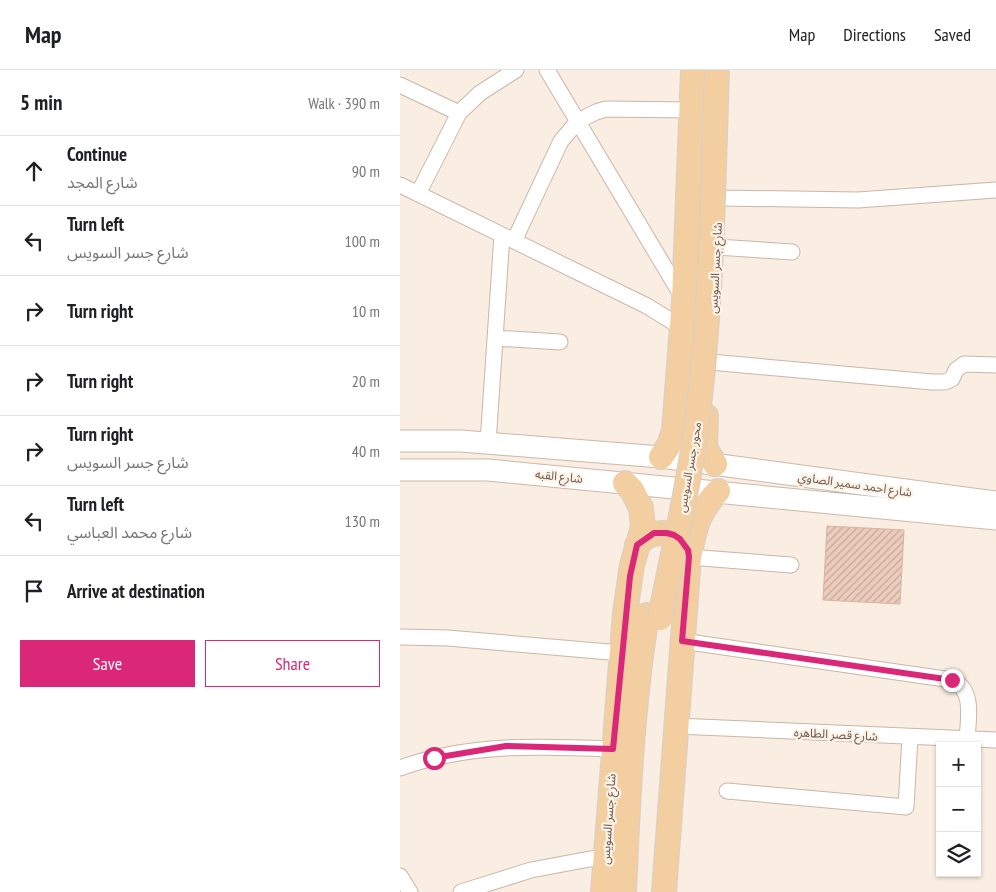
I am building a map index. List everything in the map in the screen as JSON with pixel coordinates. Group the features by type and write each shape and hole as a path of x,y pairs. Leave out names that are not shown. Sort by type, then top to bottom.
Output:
{"main road":[{"path":"661,456 669,445 674,431 684,300 693,70"},
{"name":"محور جسر السويس","path":"637,892 653,616 674,480 687,373 695,251 701,70"},
{"name":"محور جسر السويس","path":"624,892 630,759 639,664 689,477 702,378 710,276 717,70"},
{"name":"شارع جسر السويس","path":"714,464 705,448 705,435 726,70"},
{"path":"674,431 685,438 692,439 705,435"},
{"path":"400,441 447,440 488,443 661,456 714,464"},
{"name":"شارع احمد سمير الصاوي","path":"714,464 996,502"},
{"name":"شارع القبه","path":"400,470 488,470 718,491"},
{"name":"شارع جسر السويس","path":"603,892 621,653 630,576 642,527 641,508 632,490 625,483"},
{"path":"664,892 689,557 696,521 704,507 718,491"},
{"name":"شارع احمد سمير الصاوي","path":"718,491 996,518"},
{"path":"637,545 647,536 667,533 680,539 689,557"}],"street":[{"path":"418,194 459,113 474,98 516,70"},
{"path":"546,70 684,300"},
{"path":"400,85 459,113"},
{"path":"488,443 495,338 508,238 561,140 578,121 606,109 691,110"},
{"path":"400,185 647,306 682,327"},
{"path":"719,198 858,200 996,190"},
{"path":"717,247 792,252"},
{"path":"495,338 560,342"},
{"path":"710,362 932,382 945,382 952,379 956,370 964,364 996,365"},
{"path":"689,557 791,565"},
{"path":"400,637 448,638 621,653"},
{"path":"682,641 952,680 962,686 967,695 967,740"},
{"name":"شارع قصر الطاهره","path":"676,726 996,740"},
{"path":"727,791 904,808 908,804 910,737"},
{"path":"400,768 448,754 492,748 536,746 613,749"},
{"path":"461,892 531,870 606,856"},
{"path":"400,876 410,892"}],"building":[{"path":"827,526 904,530 900,604 823,600"}],"route":[{"path":"434,758 477,749 506,746 613,749 625,613 632,566 637,545 647,536 660,532 674,535 680,539 688,550 682,641 952,680"}]}
